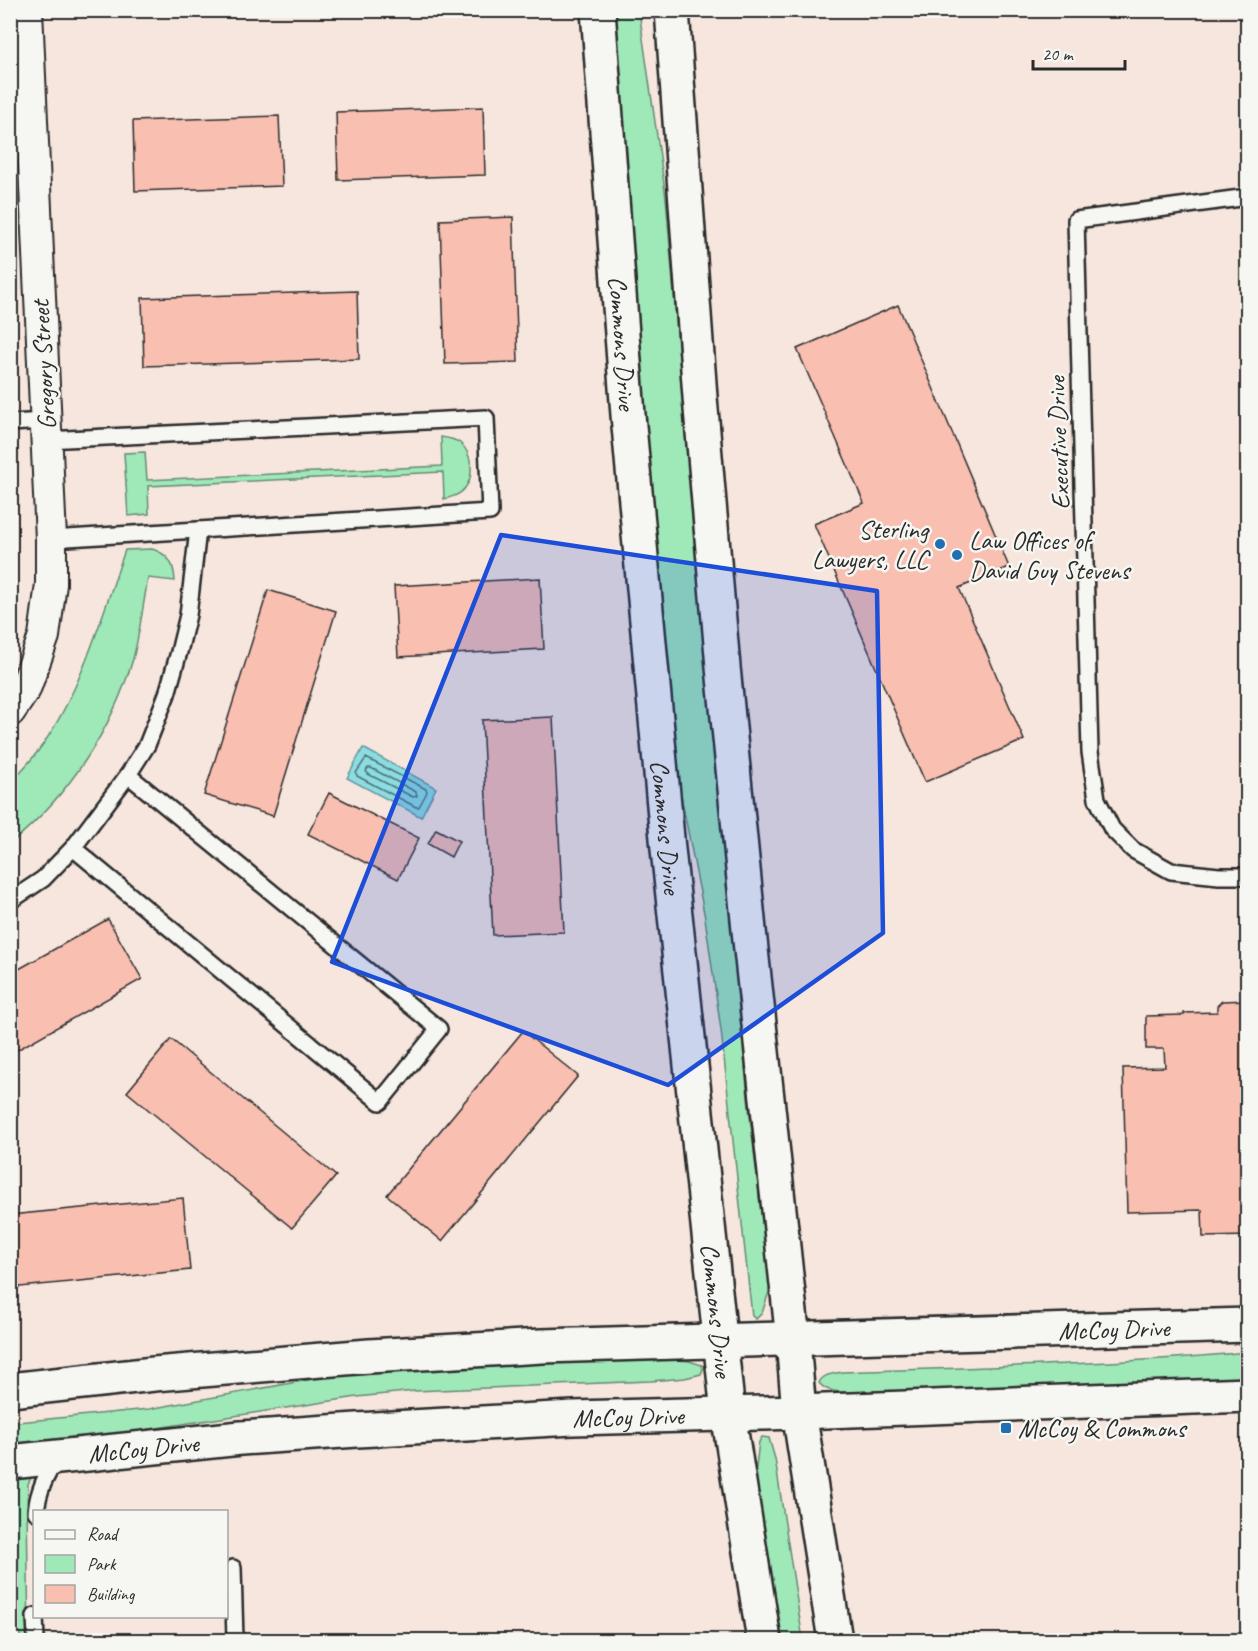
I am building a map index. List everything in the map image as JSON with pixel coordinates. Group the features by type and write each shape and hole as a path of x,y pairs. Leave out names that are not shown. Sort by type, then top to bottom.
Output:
{"street":[{"name":"Commons Drive","path":"598,10 627,404 669,861 728,1413 764,1641"},
{"path":"672,10 724,679 750,940 799,1412 835,1641"},
{"name":"Gregory Street","path":"10,711 25,689 44,636 51,584 46,430 21,12"},
{"name":"McCoy Drive","path":"17,1394 165,1373 369,1356 542,1346 1248,1325"},
{"name":"McCoy Drive","path":"10,1462 241,1438 573,1418 1248,1395"}],"lane":[{"name":"Executive Drive","path":"1248,197 1076,220 1090,752 1097,799 1112,829 1133,850 1171,871 1219,876 1248,876"},
{"path":"10,423 46,430 486,418 490,512 51,539"},
{"path":"10,901 43,879 73,848 128,775 147,745 167,693 188,615 198,530"},
{"path":"73,848 380,1102 439,1029 128,775"},
{"path":"36,1510 37,1499 46,1474 57,1458"},
{"path":"233,1568 235,1641"},
{"path":"35,1618 36,1641"}],"highlighted area":[{"path":"501,535 877,591 883,933 668,1085 332,962"}],"green space":[{"path":"614,11 639,11 666,198 693,526 722,833 749,1108 770,1289 762,1313 756,1319 752,1316 721,1030 705,918 681,796 670,707 626,188"},
{"path":"441,437 460,443 471,465 470,477 465,488 458,494 444,499 443,472 148,486 149,514 128,516 124,453 145,452 147,480 442,466"},
{"path":"152,549 169,560 175,581 148,578 133,659 113,711 86,760 69,783 32,825 11,843 11,782 38,751 66,706 89,654 125,550"},
{"path":"1247,1352 1247,1380 854,1392 830,1390 819,1383 825,1376 842,1372 1096,1363"},
{"path":"666,1359 689,1361 702,1365 703,1369 701,1374 685,1378 651,1381 415,1391 357,1397 131,1432 11,1445 10,1424 18,1422 149,1409 319,1378 352,1374 564,1362"},
{"path":"762,1437 769,1438 775,1459 803,1640 780,1640 755,1475 759,1442"},
{"path":"31,1478 28,1484 27,1506 29,1640 21,1640 11,1603 11,1480"}],"water":[{"path":"363,748 436,788 421,817 347,778"}],"building":[{"path":"483,107 485,175 338,180 336,112"},
{"path":"279,116 282,186 135,191 133,121"},
{"path":"513,217 518,362 445,364 440,220"},
{"path":"357,291 359,359 144,366 142,298"},
{"path":"898,305 1009,567 959,588 1024,740 925,782 814,524 864,503 797,349"},
{"path":"540,578 544,649 398,657 394,586"},
{"path":"268,590 336,611 273,816 204,795"},
{"path":"553,717 564,932 493,935 482,720"},
{"path":"329,793 419,838 398,879 308,834"},
{"path":"436,829 459,841 451,857 428,844"},
{"path":"108,919 142,979 10,1054 10,974"},
{"path":"1248,1000 1248,1236 1203,1237 1202,1210 1127,1212 1123,1068 1165,1067 1164,1049 1146,1049 1146,1016 1217,1012 1217,1006 1222,1001"},
{"path":"523,1031 578,1076 442,1241 387,1195"},
{"path":"171,1039 336,1176 292,1228 127,1092"},
{"path":"183,1198 190,1270 10,1288 10,1215"}],"place":[{"name":"Sterling Lawyers, LLC","path":"940,544"},
{"name":"Law Offices of David Guy Stevens","path":"957,555"},
{"name":"McCoy & Commons","path":"1006,1428"}]}
